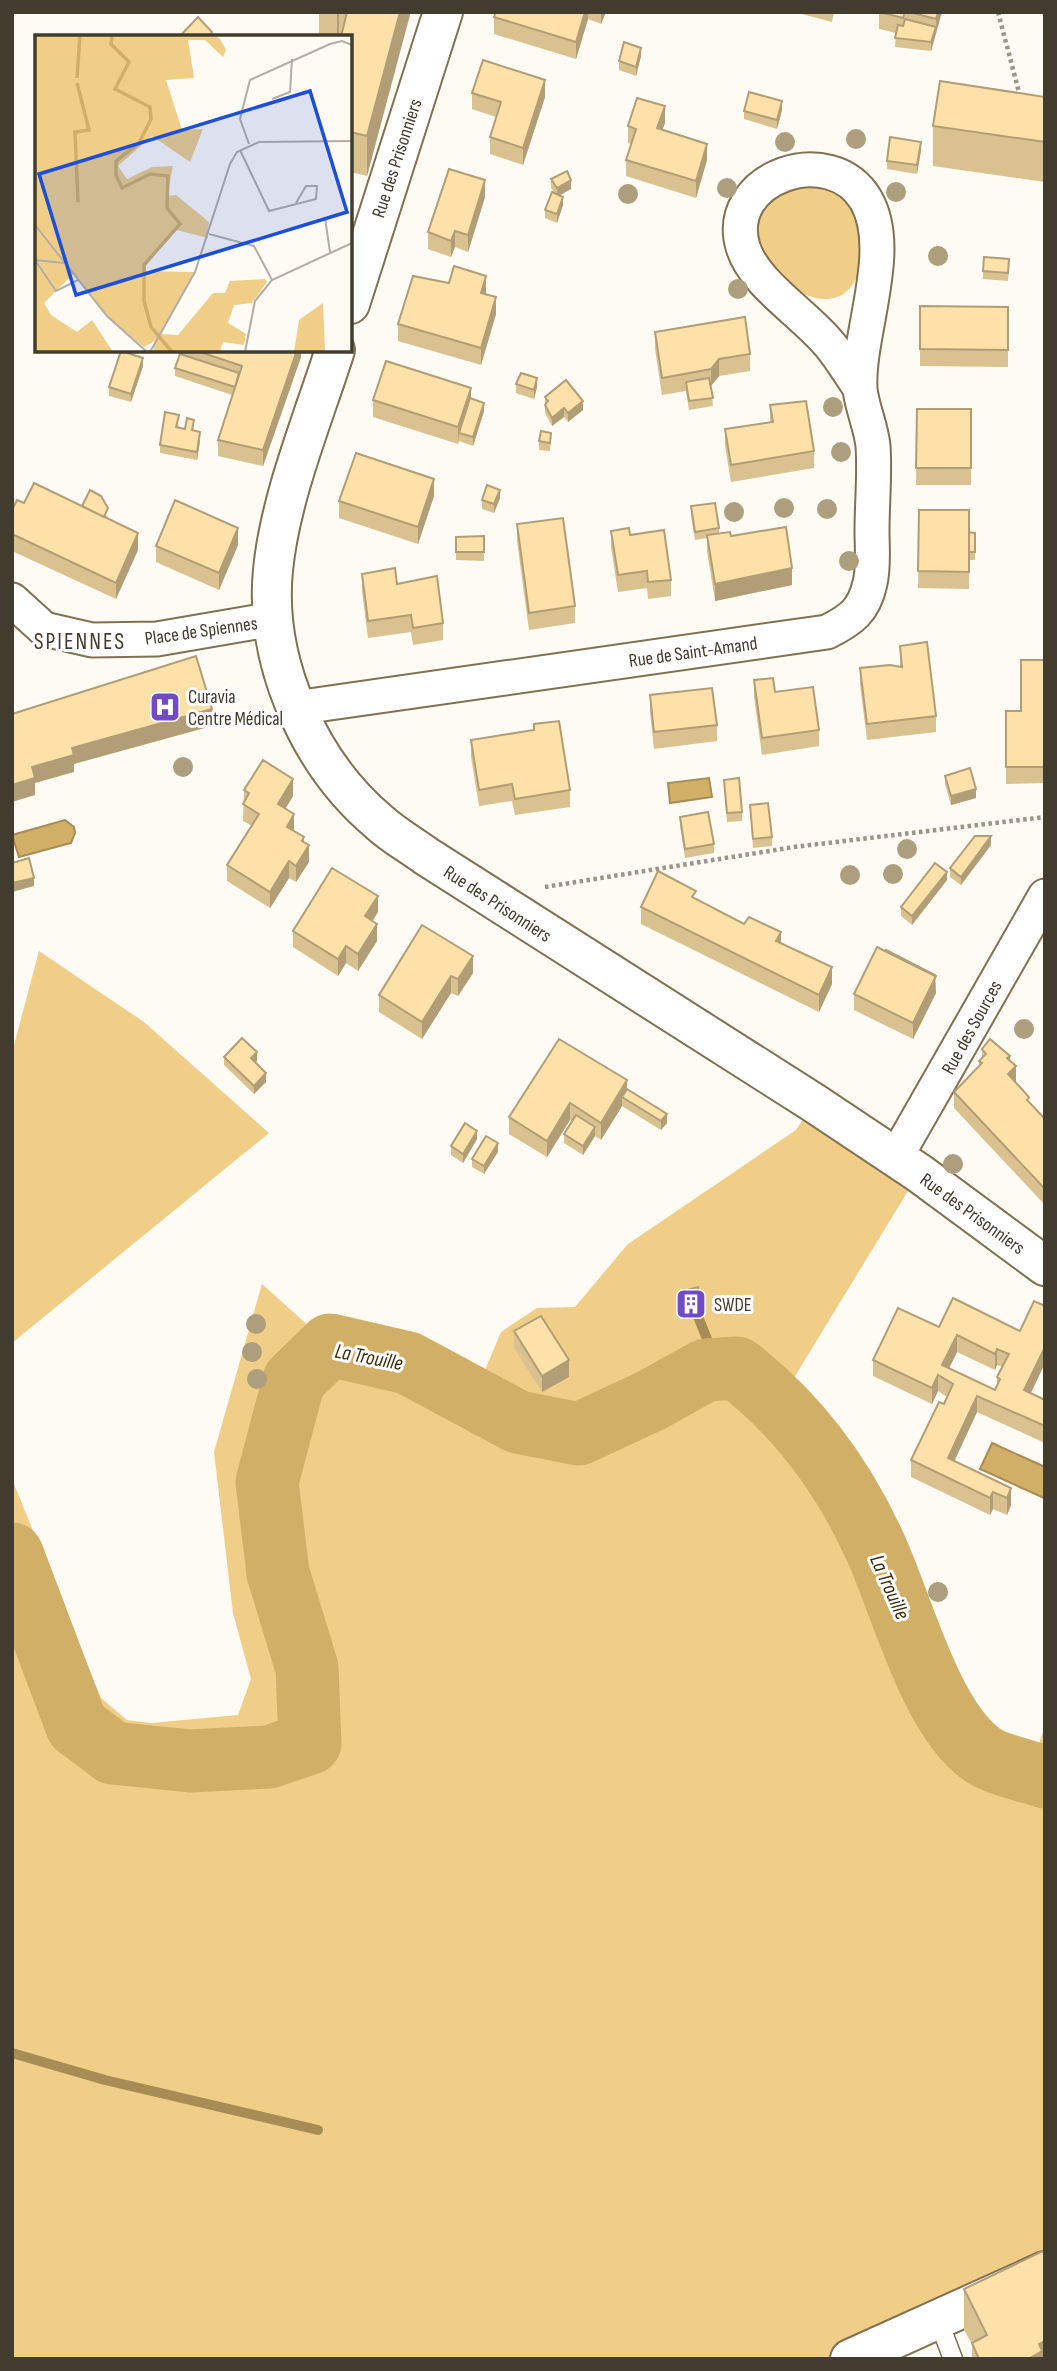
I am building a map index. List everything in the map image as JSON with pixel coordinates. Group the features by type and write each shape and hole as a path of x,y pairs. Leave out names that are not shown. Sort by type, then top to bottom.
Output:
{"street":[{"name":"Rue des Prisonniers","path":"352,298 443,12"},
{"name":"Rue de Saint-Amand","path":"295,708 827,632 853,620 864,604 871,581 873,444 860,388 876,250 874,221 866,199 852,185 825,170 809,168 777,176 755,195 741,225 742,244 750,265 830,344 860,388"},
{"name":"Rue des Prisonniers","path":"334,352 278,538 272,572 278,650 295,708 335,775 379,823 896,1157 1045,1266"},
{"name":"Place de Spiennes","path":"12,600 44,629 92,640 157,639 274,619"},
{"name":"Rue des Sources","path":"896,1157 1045,896"},
{"path":"850,2359 939,2322 1045,2271"}],"lane":[{"path":"939,2322 953,2359"}],"path":[{"path":"998,12 1024,108"},
{"path":"533,889 794,847 1045,817"}],"shaded area":[{"path":"800,185 821,187 841,196 853,211 860,229 861,259 852,286 835,298 814,298 793,288 773,272 760,251 756,229 764,207 776,197"},
{"path":"709,778 712,797 670,803 668,783"},
{"path":"65,820 74,827 71,843 19,857 12,835"},
{"path":"39,951 144,1022 269,1133 12,1343 12,1053"},
{"path":"814,1103 919,1173 778,1404 808,1437 843,1483 889,1576 944,1711 1001,1739 1030,1771 1045,1725 1045,2271 882,2359 12,2359 12,1479 101,1698 127,1720 151,1723 238,1715 251,1679 233,1613 214,1452 262,1284 330,1345 408,1363 490,1407 485,1370 501,1332 537,1308 575,1307 628,1244 796,1130"},
{"path":"992,1443 1045,1467 1044,1498 980,1469"}],"building":[{"path":"347,12 400,12 367,136 352,132 352,35 341,35"},
{"path":"496,12 585,12 576,42 494,17"},
{"path":"880,12 905,12 903,18"},
{"path":"909,12 938,12 936,19"},
{"path":"198,17 212,32 210,35 181,35"},
{"path":"905,19 936,27 931,42 895,38 898,25 903,26"},
{"path":"624,42 641,48 636,67 619,61"},
{"path":"483,60 545,80 523,148 490,137 501,102 472,93"},
{"path":"940,81 1045,97 1045,142 933,126"},
{"path":"749,92 782,101 777,120 744,111"},
{"path":"637,98 665,106 657,128 707,144 696,181 626,160 636,129 628,126"},
{"path":"890,137 921,142 917,165 887,161"},
{"path":"449,169 485,180 468,235 455,231 451,241 428,232"},
{"path":"567,171 571,180 557,188 551,179"},
{"path":"552,192 563,197 557,214 545,210"},
{"path":"984,257 1009,259 1008,273 983,271"},
{"path":"454,266 486,276 481,293 496,297 481,348 398,324 413,276 449,283"},
{"path":"920,306 1008,307 1008,350 920,349"},
{"path":"745,317 750,354 719,359 711,369 662,378 655,332"},
{"path":"121,352 143,358 131,394 109,387"},
{"path":"200,352 296,352 263,450 218,440 242,366"},
{"path":"180,354 239,373 235,387 175,368"},
{"path":"386,361 471,388 458,427 373,400"},
{"path":"521,373 537,378 534,390 516,384"},
{"path":"709,378 713,398 689,401 686,382"},
{"path":"566,380 583,401 568,413 564,408 552,418 545,405 548,401 545,397"},
{"path":"470,398 484,403 473,437 459,433"},
{"path":"806,401 814,451 731,465 725,429 773,422 770,405"},
{"path":"917,409 971,409 971,468 916,468"},
{"path":"165,412 179,415 176,427 185,429 187,418 194,420 192,430 200,432 197,452 160,445"},
{"path":"541,431 551,433 550,443 539,441"},
{"path":"356,453 434,479 418,527 339,501"},
{"path":"34,483 138,533 116,583 12,534 12,510 17,500 24,503"},
{"path":"487,485 500,490 494,504 482,500"},
{"path":"90,490 101,496 108,508 104,517 82,506"},
{"path":"175,500 238,528 219,573 156,546"},
{"path":"715,503 719,528 695,532 691,506"},
{"path":"919,510 969,510 969,572 918,571"},
{"path":"563,518 575,606 529,613 517,524"},
{"path":"786,527 792,568 715,584 707,535 730,532 731,536"},
{"path":"629,528 630,535 664,530 671,580 648,582 647,571 618,575 611,531"},
{"path":"969,532 975,533 975,552 969,552"},
{"path":"484,536 484,552 456,552 456,537"},
{"path":"395,568 397,584 437,576 443,623 413,628 411,615 368,621 362,574"},
{"path":"927,642 936,716 867,724 860,668 890,665 902,667 900,646"},
{"path":"196,656 212,709 72,748 74,755 32,767 35,778 12,785 12,714"},
{"path":"1021,660 1045,660 1045,767 1006,767 1006,711 1021,711"},
{"path":"773,678 775,692 813,687 819,730 762,738 754,680"},
{"path":"712,688 717,725 654,732 650,695"},
{"path":"559,721 570,790 515,799 512,784 479,790 471,740 534,730 534,724"},
{"path":"263,760 293,779 278,804 294,814 287,827 304,837 302,841 309,845 296,866 289,861 270,892 227,865 259,814 243,804 249,793 244,790"},
{"path":"970,768 976,789 951,796 945,776"},
{"path":"739,778 742,812 727,813 724,780"},
{"path":"768,803 772,837 753,839 750,805"},
{"path":"708,812 714,844 685,849 680,817"},
{"path":"975,836 991,836 961,877 950,868"},
{"path":"29,858 34,878 12,883 12,863"},
{"path":"935,863 947,872 912,916 901,907"},
{"path":"332,868 378,896 365,916 377,924 358,954 346,946 338,959 293,931"},
{"path":"658,871 696,891 692,897 744,924 749,917 781,932 776,941 832,967 819,995 641,907"},
{"path":"422,925 473,956 458,979 451,976 422,1022 379,995"},
{"path":"877,947 936,976 913,1023 854,994"},
{"path":"885,951 935,975 935,976"},
{"path":"242,1038 257,1052 251,1058 266,1073 254,1086 224,1057"},
{"path":"559,1039 627,1080 601,1123 570,1103 547,1141 509,1117"},
{"path":"990,1039 1010,1056 1007,1058 1016,1066 1008,1074 1045,1119 1045,1189 954,1092 982,1063 979,1061 986,1054 982,1049"},
{"path":"627,1089 667,1114 661,1121 622,1097"},
{"path":"576,1115 595,1127 583,1146 564,1134"},
{"path":"465,1123 477,1131 463,1154 451,1146"},
{"path":"486,1136 498,1143 484,1166 472,1159"},
{"path":"698,1287 701,1299 684,1304 681,1292"},
{"path":"953,1298 1020,1331 1034,1301 1045,1306 1045,1347 1024,1390 1045,1400 1045,1426 977,1396 948,1458 1011,1488 1007,1498 993,1492 990,1498 911,1460 939,1402 944,1404 953,1384 938,1375 932,1388 873,1360 898,1308 939,1327","holes":["957,1335 995,1354 997,1349 1009,1354 997,1377 1000,1379 995,1390 942,1365"]},
{"path":"541,1316 569,1360 542,1376 514,1331"},
{"path":"1043,2251 1045,2341 1039,2344 1042,2351 1028,2359 979,2359 972,2343 987,2335 964,2289"}],"waterway":[{"path":"697,1314 719,1369"},
{"name":"La Trouille","path":"12,1554 77,1726 113,1753 190,1761 269,1757 310,1743 307,1668 278,1573 267,1482 294,1380 330,1345 408,1363 518,1422 579,1434 650,1401 706,1370 737,1368 781,1407 835,1474 877,1551 932,1688 962,1736 986,1757 1045,1777"},
{"path":"12,2053 105,2080 318,2130"}],"place":[{"name":"Curavia Centre Médical","path":"165,707"},
{"name":"SWDE","path":"691,1304"}],"district":[{"name":"SPIENNES","path":"80,641"}]}
